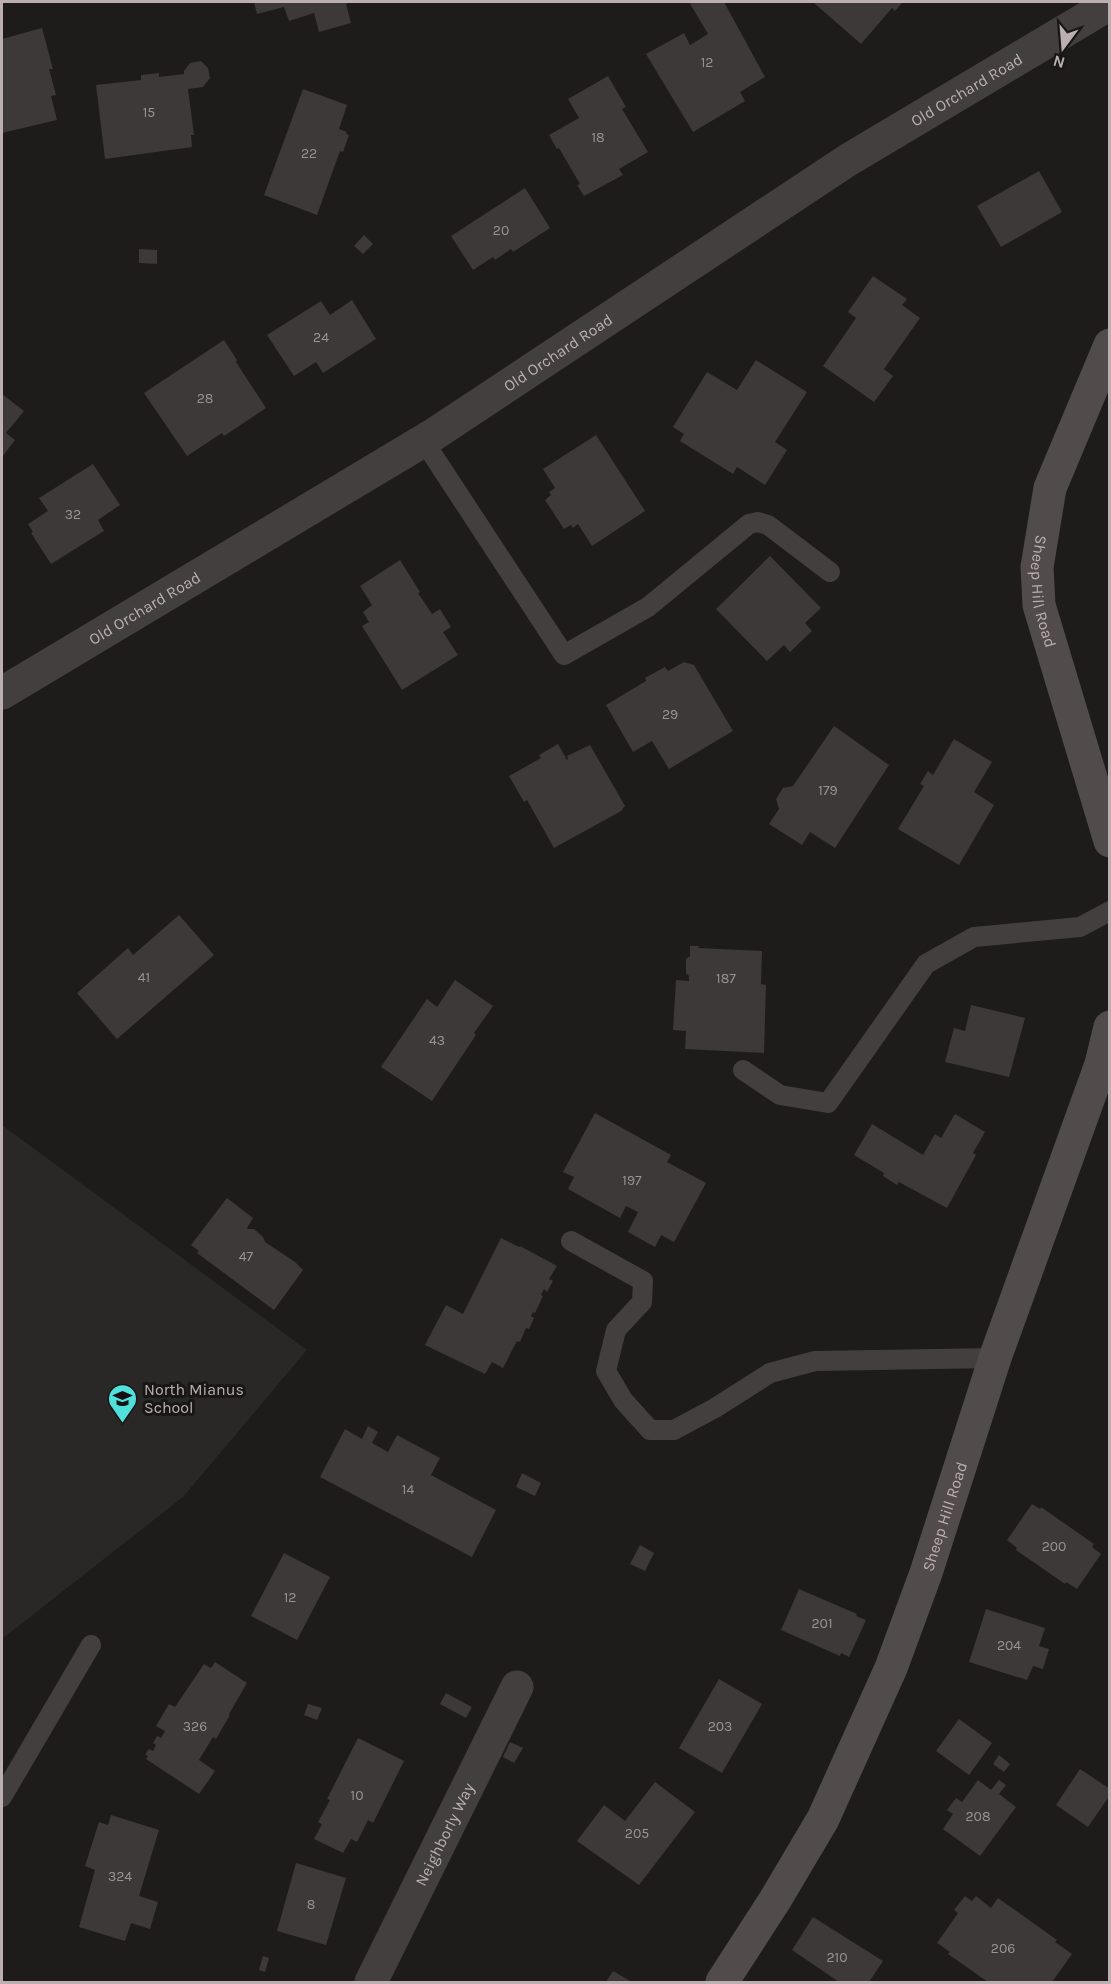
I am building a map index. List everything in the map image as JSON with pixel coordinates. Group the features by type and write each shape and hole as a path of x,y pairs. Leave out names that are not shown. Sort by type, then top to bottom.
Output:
{"street":[{"name":"Old Orchard Road","path":"5,684 423,440 848,160 1110,4"},
{"name":"Sheep Hill Road","path":"1110,345 1050,489 1037,567 1039,605 1110,841"},
{"name":"Sheep Hill Road","path":"722,1983 823,1819 891,1668 927,1573 995,1358 1101,1064 1110,1027"},
{"name":"Neighborly Way","path":"371,1983 517,1687"}],"lane":[{"path":"423,440 564,655 648,607 749,524 758,522 768,525 830,572"},
{"path":"743,1070 780,1095 828,1103 926,964 974,937 1080,927 1110,911"},
{"path":"571,1241 643,1281 642,1302 616,1330 606,1371 623,1400 650,1430 674,1430 715,1408 770,1373 815,1361 995,1358"},
{"path":"2,1797 92,1645"}],"shaded area":[{"name":"North Mianus School","path":"2,1125 307,1350 183,1497 2,1639"}],"building":[{"path":"254,2 349,2 346,4 351,23 319,32 314,13 289,21 284,7 257,14"},
{"path":"689,2 724,2 765,77 740,92 745,101 693,132 646,54 684,33 690,45 708,34"},
{"path":"815,2 903,2 895,11 892,8 861,44"},
{"path":"42,28 53,69 49,69 56,95 51,96 57,120 2,133 2,39"},
{"path":"201,61 208,68 210,78 203,87 188,89 194,135 191,135 192,147 105,159 96,85 141,80 141,75 159,73 159,77 184,74 190,63"},
{"path":"608,76 626,107 622,109 648,152 619,169 623,175 584,196 577,185 580,184 549,135 579,118 568,99"},
{"path":"303,89 347,105 339,129 349,135 343,152 340,151 317,215 264,195"},
{"path":"1039,171 1062,212 1001,247 977,206"},
{"path":"525,188 550,228 513,252 511,249 495,260 493,257 473,270 451,236"},
{"path":"364,235 373,244 363,254 354,246"},
{"path":"139,249 157,250 157,264 139,263"},
{"path":"873,276 907,299 902,305 920,318 884,369 893,376 874,402 823,366 856,318 848,312"},
{"path":"352,300 376,339 323,373 316,362 294,376 267,335 321,301 330,315"},
{"path":"224,340 266,408 224,436 222,433 187,456 144,393"},
{"path":"756,360 807,392 775,442 787,450 765,485 737,467 733,474 680,441 684,434 673,427 707,372 737,390"},
{"path":"2,394 24,411 6,433 15,440 2,457"},
{"path":"596,435 645,511 592,546 578,524 573,528 571,525 564,529 545,500 551,495 549,492 555,488 543,469"},
{"path":"93,464 120,505 98,520 104,531 51,564 31,533 33,532 28,524 48,511 39,498"},
{"path":"770,556 821,608 805,623 812,631 790,652 784,645 767,661 716,609"},
{"path":"400,560 432,614 440,609 451,627 443,632 458,655 402,690 362,626 369,622 363,612 372,605 360,586"},
{"path":"684,662 694,665 733,731 669,769 652,741 633,752 606,705 646,681 645,678 665,667 668,671"},
{"path":"834,726 889,765 835,848 810,832 802,845 769,824 779,809 776,799 783,788 793,786"},
{"path":"954,739 992,762 974,792 994,805 959,865 898,829 924,786 920,784 928,771 933,775"},
{"path":"558,744 567,760 567,756 590,745 625,806 623,810 554,848 527,800 524,802 509,776 541,758 539,755"},
{"path":"179,915 214,955 117,1039 77,993 128,948 133,955"},
{"path":"690,946 762,951 761,984 766,985 764,1053 685,1049 686,1031 673,1030 676,980 689,981 686,973 686,959 690,956"},
{"path":"455,980 493,1006 432,1101 381,1067 427,999 437,1007"},
{"path":"971,1005 1025,1018 1009,1077 945,1062 954,1028 965,1031"},
{"path":"595,1113 671,1155 667,1162 706,1183 674,1242 661,1235 655,1247 628,1232 638,1212 626,1206 620,1218 568,1189 574,1177 563,1172"},
{"path":"955,1114 985,1132 973,1153 976,1155 947,1208 899,1182 897,1185 883,1176 884,1173 854,1155 872,1124 923,1155 935,1134 941,1138"},
{"path":"227,1198 253,1218 248,1229 254,1229 265,1242 303,1270 274,1310 197,1253 199,1251 191,1245"},
{"path":"501,1238 557,1266 549,1279 553,1281 547,1292 544,1289 535,1313 533,1312 531,1316 534,1318 529,1329 526,1328 520,1342 517,1341 503,1368 492,1362 485,1374 425,1345 446,1305 463,1314"},
{"path":"368,1426 378,1432 372,1443 388,1452 397,1435 440,1458 431,1475 496,1510 472,1557 320,1477 345,1429 362,1439"},
{"path":"522,1473 541,1483 535,1496 516,1487"},
{"path":"1032,1504 1040,1509 1041,1507 1094,1544 1092,1547 1101,1554 1077,1589 1066,1582 1065,1584 1016,1550 1017,1548 1007,1540"},
{"path":"640,1545 654,1553 645,1571 630,1564"},
{"path":"284,1553 330,1577 297,1640 251,1616"},
{"path":"799,1589 866,1620 849,1657 841,1653 840,1656 781,1630"},
{"path":"986,1609 1045,1628 1039,1646 1049,1649 1043,1669 1033,1666 1027,1680 969,1662"},
{"path":"215,1662 247,1683 216,1739 213,1737 199,1760 215,1771 199,1794 146,1759 148,1756 145,1755 149,1749 153,1751 156,1745 153,1743 157,1736 161,1738 165,1731 156,1726 169,1704 175,1707 204,1664 211,1668"},
{"path":"719,1679 762,1704 722,1773 679,1748"},
{"path":"446,1693 472,1707 466,1718 440,1704"},
{"path":"308,1704 322,1708 317,1720 304,1715"},
{"path":"959,1719 992,1743 969,1775 936,1751"},
{"path":"358,1738 404,1761 373,1823 368,1820 357,1842 351,1839 343,1853 314,1839 322,1824 318,1822 330,1800 327,1799"},
{"path":"510,1742 523,1748 514,1763 503,1757"},
{"path":"999,1755 1010,1764 1004,1772 993,1764"},
{"path":"1080,1769 1110,1789 1110,1795 1088,1827 1056,1805"},
{"path":"978,1780 991,1790 999,1780 1006,1785 999,1794 1016,1807 980,1856 943,1829 953,1814 947,1810 956,1798 962,1802"},
{"path":"655,1782 695,1812 639,1885 577,1841 604,1805 625,1821"},
{"path":"111,1815 159,1830 139,1896 158,1902 150,1929 131,1923 125,1941 79,1927 95,1870 85,1866 99,1822 108,1825"},
{"path":"296,1863 346,1878 326,1945 277,1931"},
{"path":"965,1896 972,1901 976,1896 991,1908 998,1898 1057,1940 1055,1942 1072,1954 1052,1982 988,1982 948,1954 950,1952 937,1943 958,1913 954,1910"},
{"path":"813,1917 883,1961 869,1982 839,1982 792,1950"},
{"path":"263,1956 269,1958 265,1972 259,1970"},
{"path":"613,1971 632,1982 606,1982"}],"place":[{"name":"North Mianus School","path":"123,1424"}]}
